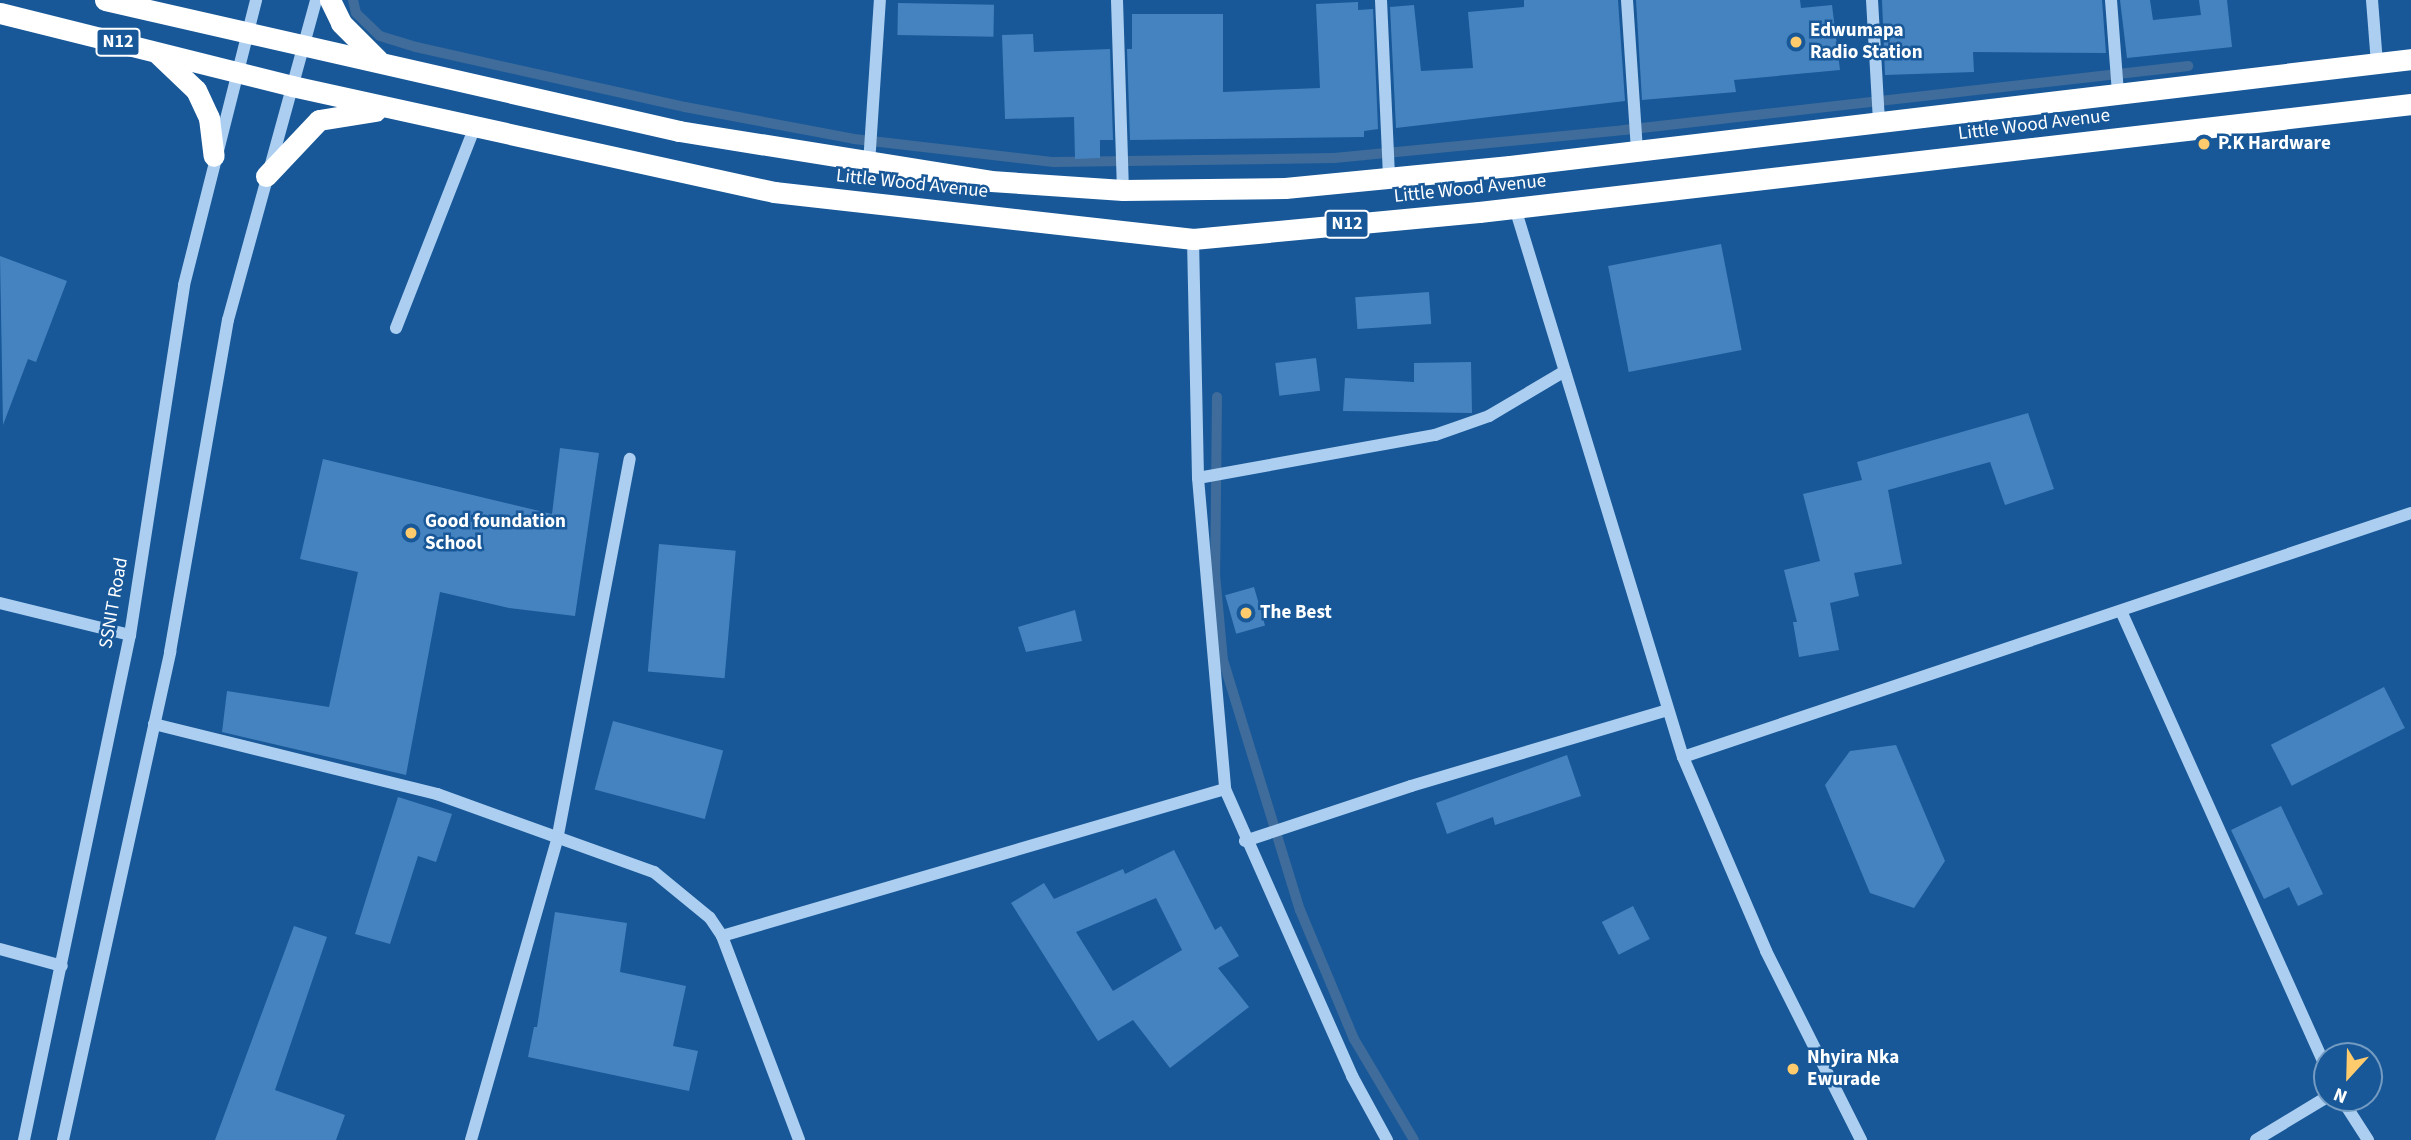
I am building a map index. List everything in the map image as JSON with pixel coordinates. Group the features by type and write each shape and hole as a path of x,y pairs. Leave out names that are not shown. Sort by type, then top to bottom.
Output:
{"highway":[{"path":"108,0 135,0"},
{"name":"N12","path":"108,0 304,42"},
{"path":"330,0 351,35 386,65"},
{"name":"N12","path":"0,13 292,86"},
{"name":"Little Wood Avenue","path":"304,42 386,65 679,131 869,164 991,181 1123,190 1223,191 1389,178 2411,59"},
{"path":"154,50 196,90 209,118 214,156"},
{"name":"Little Wood Avenue","path":"292,86 774,192 1193,239 1515,208 2411,104"},
{"path":"266,176 319,120 395,109"}],"street":[{"name":"SSNIT Road","path":"24,1140 130,635 184,285 235,72 256,0"},
{"path":"63,1140 154,724 229,320 316,0"},
{"path":"869,164 880,0"},
{"path":"1117,0 1123,190"},
{"path":"1381,0 1389,178"},
{"path":"1627,0 1637,150"},
{"path":"1872,0 1879,120"},
{"path":"2111,0 2118,94"},
{"path":"2372,0 2377,63"},
{"path":"396,328 475,126"},
{"path":"1515,208 1683,757 1766,951 1861,1140"},
{"path":"1193,239 1198,478 1225,789 1245,841 1352,1076 1387,1140"},
{"path":"1198,478 1436,435 1489,416 1565,371"},
{"path":"471,1140 557,840 630,459"},
{"path":"1683,757 2411,513"},
{"path":"0,603 130,635"},
{"path":"2121,611 2314,1042"},
{"path":"1245,841 1411,786 1667,710"},
{"path":"154,724 437,794 557,840 654,873 710,918 722,936 799,1140"},
{"path":"722,936 1225,789"},
{"path":"0,949 62,966"},
{"path":"2256,1140 2313,1105"},
{"path":"2350,1112 2368,1140"}],"building":[{"path":"1524,0 1618,0 1625,101 1396,128 1390,7 1414,5 1421,71 1473,68 1468,12 1524,7"},
{"path":"1636,0 1800,0 1801,8 1832,5 1840,70 1734,80 1736,92 1642,100"},
{"path":"1882,0 2102,0 2106,53 1973,52 1974,72 1885,75"},
{"path":"2120,0 2150,0 2153,20 2201,15 2199,0 2227,0 2232,47 2127,58"},
{"path":"1358,2 1358,10 1373,9 1378,129 1364,131 1364,137 1130,140 1127,49 1132,49 1132,14 1223,14 1223,92 1320,88 1316,4"},
{"path":"898,3 994,5 993,37 897,35"},
{"path":"1033,34 1034,52 1110,49 1113,140 1100,140 1100,158 1075,159 1074,117 1005,119 1002,35"},
{"path":"1721,244 1742,350 1629,372 1608,266"},
{"path":"0,256 67,281 36,362 28,359 3,425"},
{"path":"1429,292 1431,324 1357,329 1355,297"},
{"path":"1316,358 1320,391 1279,396 1275,363"},
{"path":"1471,362 1472,413 1343,411 1345,378 1414,382 1414,363"},
{"path":"2028,413 2054,489 2005,505 1990,462 1888,490 1902,564 1854,573 1859,596 1830,603 1839,650 1799,657 1793,622 1797,622 1784,570 1820,561 1803,494 1862,480 1857,462"},
{"path":"560,448 599,453 575,616 509,608 440,592 406,775 222,732 227,691 329,707 358,572 300,559 323,459 552,514"},
{"path":"659,544 736,551 725,678 648,672"},
{"name":"The Best","path":"1254,587 1265,625 1236,634 1225,595"},
{"path":"1075,610 1082,641 1026,652 1018,627"},
{"path":"2384,687 2405,728 2292,786 2271,745"},
{"path":"613,721 723,751 705,819 595,790"},
{"path":"1896,745 1945,861 1914,908 1870,893 1825,785 1850,751"},
{"path":"1567,755 1581,796 1495,825 1493,817 1447,834 1436,803"},
{"path":"398,797 452,814 436,862 418,856 390,944 355,934"},
{"path":"2281,806 2323,894 2298,906 2289,887 2264,899 2231,830"},
{"path":"1174,850 1215,930 1221,926 1239,956 1218,968 1249,1007 1170,1068 1133,1020 1098,1041 1011,903 1044,883 1054,899 1123,869 1125,874","holes":["1156,898 1182,950 1113,991 1076,932"]},
{"path":"1633,906 1650,939 1619,955 1602,922"},
{"path":"555,912 627,923 620,972 686,986 673,1046 698,1051 689,1091 528,1057 534,1027 537,1027"},
{"path":"294,926 327,937 275,1090 345,1115 336,1140 215,1140"}],"waterway":[{"path":"353,0 356,13 380,36 416,47 685,107 854,139 1054,162 1334,158 1624,130 2188,66"},
{"path":"1217,397 1215,574 1223,660 1300,910 1354,1039 1414,1140"}],"place":[{"name":"Edwumapa Radio Station","path":"1796,42"},
{"name":"P.K Hardware","path":"2204,144"},
{"name":"Good foundation School","path":"411,533"},
{"name":"The Best","path":"1246,613"},
{"name":"Nhyira Nka Ewurade","path":"1793,1069"}]}
